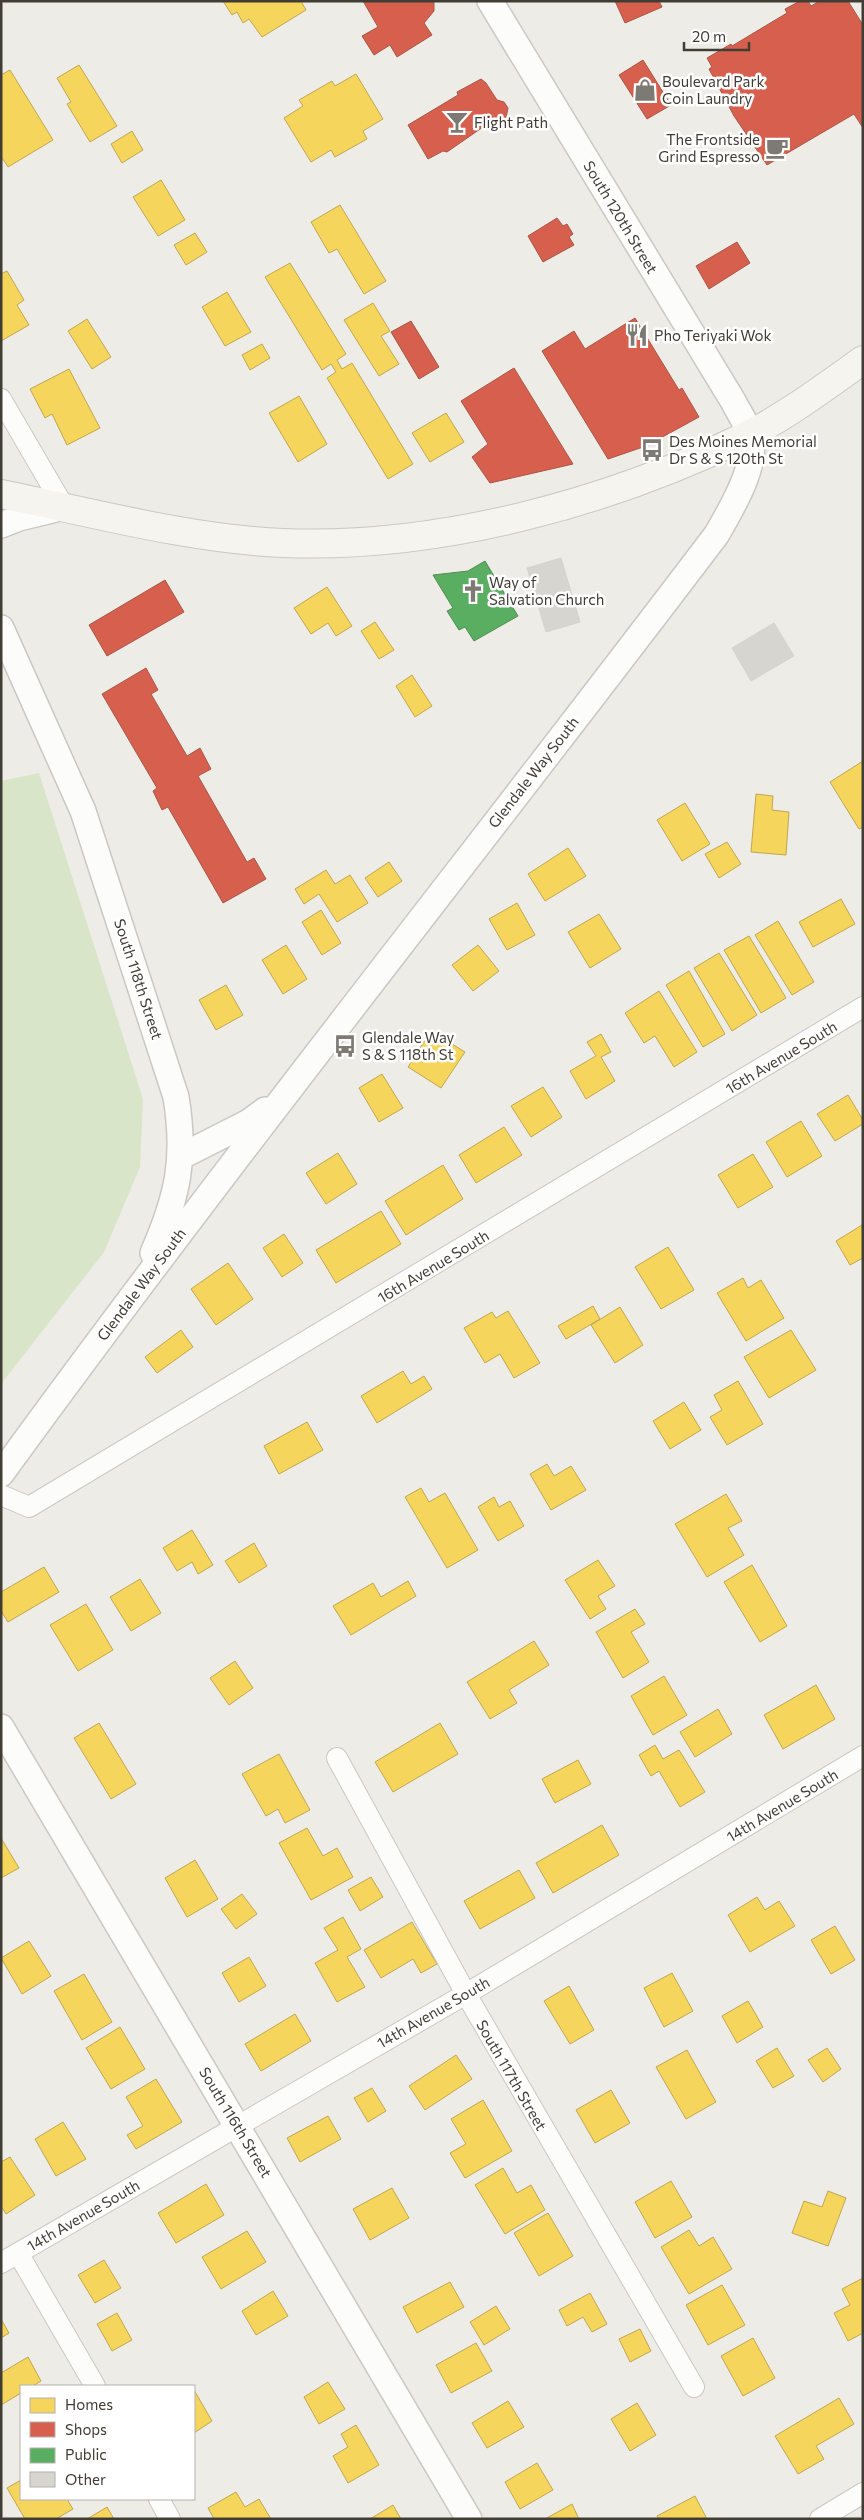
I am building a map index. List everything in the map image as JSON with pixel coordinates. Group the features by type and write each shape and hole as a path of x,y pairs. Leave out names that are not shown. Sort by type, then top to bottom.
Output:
{"main road":[{"path":"1,494 212,536 283,543 344,542 406,536 512,520 581,501 689,461 750,434 863,360"}],"street":[{"name":"South 120th Street","path":"490,1 733,401 750,434"},
{"path":"1,399 64,507 19,518 1,525"},
{"name":"Glendale Way South","path":"1,1474 104,1333 283,1096 717,534 734,504 751,457 750,434"},
{"name":"South 118th Street","path":"1,628 83,811 174,1088 180,1123 182,1156 179,1177 166,1224 151,1258 104,1333"},
{"name":"16th Avenue South","path":"1,1495 29,1507 863,1007"},
{"name":"Glendale Way South","path":"182,1156 248,1122 283,1096"},
{"name":"South 116th Street","path":"1,1727 238,2124 470,2519"},
{"name":"14th Avenue South","path":"10,2258 238,2124 466,1994 863,1756"},
{"name":"South 117th Street","path":"337,1758 466,1994 694,2387"},
{"path":"10,2258 94,2385"},
{"path":"820,2519 863,2493"},
{"path":"160,2500 170,2519"}],"green space":[{"path":"39,773 143,1099 140,1167 104,1252 1,1384 1,781"}],"building: Homes":[{"path":"223,1 301,1 306,10 262,37 249,19 243,23 237,12 232,15"},
{"path":"79,65 117,126 90,142 67,104 71,102 57,78"},
{"path":"10,70 53,140 8,167 1,156 1,75"},
{"path":"356,74 383,119 363,131 367,139 335,157 331,150 311,162 284,118 303,106 299,100 332,81 335,86"},
{"path":"132,131 143,150 122,163 111,144"},
{"path":"161,180 185,220 158,236 133,197"},
{"path":"340,205 386,281 364,294 337,249 329,253 311,222"},
{"path":"195,233 207,252 186,265 174,245"},
{"path":"290,263 346,354 337,360 342,369 352,363 413,464 388,479 327,378 336,372 331,364 322,370 265,277"},
{"path":"7,271 24,300 17,305 29,325 1,341 1,274"},
{"path":"227,292 251,332 225,346 202,307"},
{"path":"373,303 390,331 381,336 399,364 379,376 344,320"},
{"path":"87,319 111,357 92,369 68,331"},
{"path":"262,344 270,358 250,370 242,355"},
{"path":"69,369 100,428 67,445 52,414 45,418 30,389"},
{"path":"299,396 327,444 298,462 269,413"},
{"path":"446,413 464,442 430,462 412,433"},
{"path":"327,587 352,626 336,636 328,623 311,634 294,608"},
{"path":"375,622 394,650 379,659 361,631"},
{"path":"412,675 432,706 415,717 396,686"},
{"path":"863,761 863,827 859,829 830,782"},
{"path":"756,794 773,796 772,810 789,812 786,855 751,852"},
{"path":"685,803 710,844 682,861 657,820"},
{"path":"727,842 741,864 719,878 705,854"},
{"path":"568,848 586,876 545,901 528,874"},
{"path":"389,862 402,881 378,897 365,878"},
{"path":"326,870 335,884 350,875 368,903 337,922 319,894 304,904 295,889"},
{"path":"841,899 855,924 813,947 799,922"},
{"path":"517,903 535,935 507,950 489,919"},
{"path":"321,910 341,943 322,955 302,922"},
{"path":"599,914 621,949 590,968 568,932"},
{"path":"778,921 814,982 792,995 755,935"},
{"path":"749,936 786,998 761,1013 724,950"},
{"path":"286,945 307,979 283,994 262,960"},
{"path":"478,945 499,971 473,991 452,965"},
{"path":"719,953 757,1015 732,1031 694,968"},
{"path":"689,971 725,1034 703,1047 666,985"},
{"path":"226,985 243,1015 216,1030 199,1000"},
{"path":"659,991 697,1052 674,1067 655,1036 644,1043 625,1013"},
{"path":"431,1031 465,1052 441,1088 408,1067"},
{"path":"601,1034 611,1052 601,1057 615,1081 586,1099 570,1071 596,1056 587,1042"},
{"path":"382,1074 403,1108 379,1122 359,1088"},
{"path":"543,1087 562,1117 531,1137 511,1106"},
{"path":"848,1095 863,1120 863,1124 835,1141 817,1114"},
{"path":"801,1121 822,1156 787,1177 766,1142"},
{"path":"504,1127 522,1155 476,1183 459,1155"},
{"path":"338,1153 357,1184 326,1204 306,1173"},
{"path":"753,1154 773,1187 738,1208 718,1175"},
{"path":"443,1165 463,1199 406,1235 385,1201"},
{"path":"381,1211 401,1244 336,1283 316,1250"},
{"path":"862,1225 863,1258 850,1265 836,1241"},
{"path":"284,1234 303,1263 282,1277 263,1248"},
{"path":"668,1247 694,1290 661,1309 635,1267"},
{"path":"228,1263 253,1299 216,1325 191,1289"},
{"path":"743,1278 748,1288 761,1280 784,1318 746,1341 717,1293"},
{"path":"593,1306 600,1319 566,1339 558,1326"},
{"path":"620,1307 643,1345 615,1363 591,1325"},
{"path":"508,1311 540,1363 514,1378 500,1354 485,1363 464,1328 492,1312 496,1318"},
{"path":"181,1330 193,1347 157,1373 145,1357"},
{"path":"791,1330 816,1370 769,1398 744,1357"},
{"path":"403,1371 411,1384 424,1376 432,1389 377,1423 361,1396"},
{"path":"738,1381 763,1424 727,1445 710,1417 722,1410 714,1395"},
{"path":"684,1402 701,1430 670,1449 653,1421"},
{"path":"307,1422 323,1450 279,1474 264,1446"},
{"path":"547,1464 554,1476 571,1466 586,1490 551,1510 530,1474"},
{"path":"421,1488 429,1502 445,1493 478,1550 447,1568 405,1497"},
{"path":"726,1494 742,1521 728,1528 744,1555 707,1577 675,1524"},
{"path":"494,1497 499,1507 510,1501 524,1526 498,1541 478,1507"},
{"path":"192,1530 213,1565 198,1574 192,1562 177,1571 163,1548"},
{"path":"254,1543 267,1566 239,1583 225,1561"},
{"path":"598,1560 615,1586 598,1596 606,1609 590,1619 565,1580"},
{"path":"752,1565 787,1626 760,1642 724,1582"},
{"path":"44,1567 59,1592 8,1622 1,1611 1,1592"},
{"path":"140,1579 161,1613 131,1631 110,1597"},
{"path":"408,1581 416,1596 351,1635 333,1606 373,1583 381,1597"},
{"path":"86,1604 113,1650 78,1671 50,1625"},
{"path":"635,1609 645,1624 631,1632 649,1662 623,1678 596,1632"},
{"path":"534,1641 549,1665 509,1690 517,1703 490,1719 467,1682"},
{"path":"235,1661 253,1688 229,1705 210,1678"},
{"path":"664,1676 687,1715 653,1735 631,1696"},
{"path":"816,1685 835,1719 783,1749 764,1715"},
{"path":"718,1709 732,1734 695,1757 680,1732"},
{"path":"99,1723 136,1784 111,1799 74,1738"},
{"path":"440,1723 458,1754 393,1792 375,1762"},
{"path":"655,1745 663,1759 679,1750 705,1792 680,1807 659,1771 651,1776 639,1755"},
{"path":"279,1754 310,1810 285,1823 278,1809 266,1816 242,1774"},
{"path":"578,1760 591,1784 555,1803 542,1779"},
{"path":"602,1825 619,1855 553,1893 536,1863"},
{"path":"307,1828 323,1856 337,1848 353,1877 311,1900 279,1843"},
{"path":"1,1838 19,1868 1,1878"},
{"path":"195,1860 218,1899 187,1917 165,1878"},
{"path":"519,1870 535,1898 480,1929 464,1901"},
{"path":"371,1877 383,1897 360,1911 348,1890"},
{"path":"242,1894 257,1914 236,1929 221,1909"},
{"path":"757,1897 765,1910 779,1901 795,1926 750,1952 728,1915"},
{"path":"343,1917 361,1949 347,1957 365,1987 337,2002 315,1963 338,1950 324,1928"},
{"path":"412,1922 437,1964 421,1973 413,1959 381,1978 364,1950"},
{"path":"835,1926 855,1960 831,1974 811,1940"},
{"path":"29,1941 51,1976 22,1994 1,1958"},
{"path":"249,1957 266,1986 239,2002 222,1973"},
{"path":"672,1973 693,2011 664,2027 644,1988"},
{"path":"84,1974 112,2022 82,2040 54,1991"},
{"path":"569,1986 594,2030 570,2044 544,2001"},
{"path":"748,2001 763,2027 737,2043 722,2016"},
{"path":"295,2014 311,2041 261,2071 245,2044"},
{"path":"120,2027 145,2069 111,2089 86,2048"},
{"path":"777,2048 794,2076 773,2088 756,2061"},
{"path":"827,2048 841,2069 823,2082 808,2060"},
{"path":"687,2050 716,2102 686,2119 656,2067"},
{"path":"456,2055 472,2079 425,2110 409,2086"},
{"path":"156,2079 182,2122 136,2149 127,2135 143,2126 126,2097"},
{"path":"372,2088 386,2111 368,2122 354,2098"},
{"path":"611,2090 630,2123 595,2143 576,2110"},
{"path":"483,2100 512,2151 465,2178 450,2153 466,2144 451,2119"},
{"path":"328,2116 341,2139 300,2162 287,2138"},
{"path":"63,2122 86,2159 56,2176 35,2139"},
{"path":"10,2157 35,2195 6,2214 1,2206 1,2162"},
{"path":"503,2168 517,2193 531,2185 545,2210 505,2234 475,2185"},
{"path":"671,2181 692,2217 655,2238 635,2202"},
{"path":"206,2184 224,2215 176,2243 158,2213"},
{"path":"392,2188 409,2218 370,2240 353,2209"},
{"path":"828,2191 846,2198 828,2246 792,2233 804,2201 822,2207"},
{"path":"548,2213 573,2256 539,2276 514,2233"},
{"path":"689,2230 699,2246 713,2237 732,2269 689,2294 661,2247"},
{"path":"247,2231 266,2262 221,2289 202,2257"},
{"path":"104,2260 121,2288 95,2303 78,2275"},
{"path":"863,2278 863,2333 848,2341 834,2313 850,2305 842,2289"},
{"path":"450,2282 464,2307 417,2333 403,2307"},
{"path":"722,2285 745,2325 708,2345 686,2305"},
{"path":"273,2291 288,2316 256,2335 242,2311"},
{"path":"590,2293 607,2324 592,2332 583,2317 567,2326 559,2310"},
{"path":"496,2306 510,2329 484,2345 470,2322"},
{"path":"117,2313 132,2340 112,2351 97,2324"},
{"path":"1,2319 9,2333 1,2338"},
{"path":"640,2329 651,2351 630,2362 619,2339"},
{"path":"753,2338 775,2378 743,2396 721,2356"},
{"path":"476,2343 492,2371 451,2393 436,2365"},
{"path":"28,2357 41,2381 35,2385 20,2385 20,2394 1,2405 1,2373"},
{"path":"328,2382 345,2409 319,2424 304,2397"},
{"path":"195,2392 212,2421 195,2432"},
{"path":"839,2398 854,2424 816,2446 824,2459 798,2474 775,2436"},
{"path":"508,2401 524,2427 487,2448 472,2423"},
{"path":"637,2403 656,2435 630,2451 611,2419"},
{"path":"356,2425 379,2465 348,2483 333,2456 348,2447 341,2434"},
{"path":"537,2463 553,2490 520,2509 505,2482"},
{"path":"20,2481 20,2500 68,2500 73,2509 56,2519 25,2519 7,2488"},
{"path":"236,2492 245,2507 259,2499 271,2519 214,2519 208,2508"},
{"path":"695,2496 707,2519 659,2519 657,2516"},
{"path":"572,2504 579,2519 545,2519"},
{"path":"393,2505 401,2519 370,2519"},
{"path":"107,2507 114,2519 87,2519"}],"building: Shops":[{"path":"363,1 434,1 434,11 424,23 432,35 397,57 390,45 374,55 362,36 378,27"},
{"path":"615,1 659,1 662,7 625,23"},
{"path":"800,1 808,1 811,6 820,1 848,1 863,25 863,128 854,114 767,165 734,116 709,69 712,67 707,58 731,44 732,46 787,13 785,9"},
{"name":"Boulevard Park Coin Laundry","path":"643,60 671,105 647,119 619,75"},
{"name":"Flight Path","path":"481,79 486,83 497,100 504,102 508,108 506,118 488,129 483,127 447,152 443,151 428,159 408,125 458,95 457,92"},
{"path":"557,218 563,226 567,224 573,234 569,237 574,245 543,262 528,236"},
{"path":"737,242 750,263 709,289 696,266"},
{"path":"635,318 679,390 682,388 699,417 646,446 608,459 542,351 574,331 585,349"},
{"path":"411,321 439,367 419,379 391,332"},
{"path":"514,368 573,464 490,483 472,457 488,444 461,401"},
{"path":"165,580 184,612 107,656 89,625"},
{"path":"146,668 158,690 151,694 187,756 200,748 211,769 198,776 247,862 254,858 266,879 223,903 168,807 162,810 153,791 157,788 102,694"}],"building: Public":[{"name":"Way of Salvation Church","path":"485,561 518,616 474,641 465,627 459,630 447,611 453,608 433,575 468,571"}],"building: Other":[{"path":"561,558 580,622 546,632 527,568"},
{"path":"774,623 794,656 751,681 732,648"}],"place":[{"name":"Boulevard Park Coin Laundry","path":"645,90"},
{"name":"Flight Path","path":"457,122"},
{"name":"The Frontside Grind Espresso","path":"777,148"},
{"name":"Pho Teriyaki Wok","path":"637,335"},
{"name":"Des Moines Memorial Dr S & S 120th St","path":"652,450"},
{"name":"Way of Salvation Church","path":"473,591"},
{"name":"Glendale Way S & S 118th St","path":"345,1046"}]}
